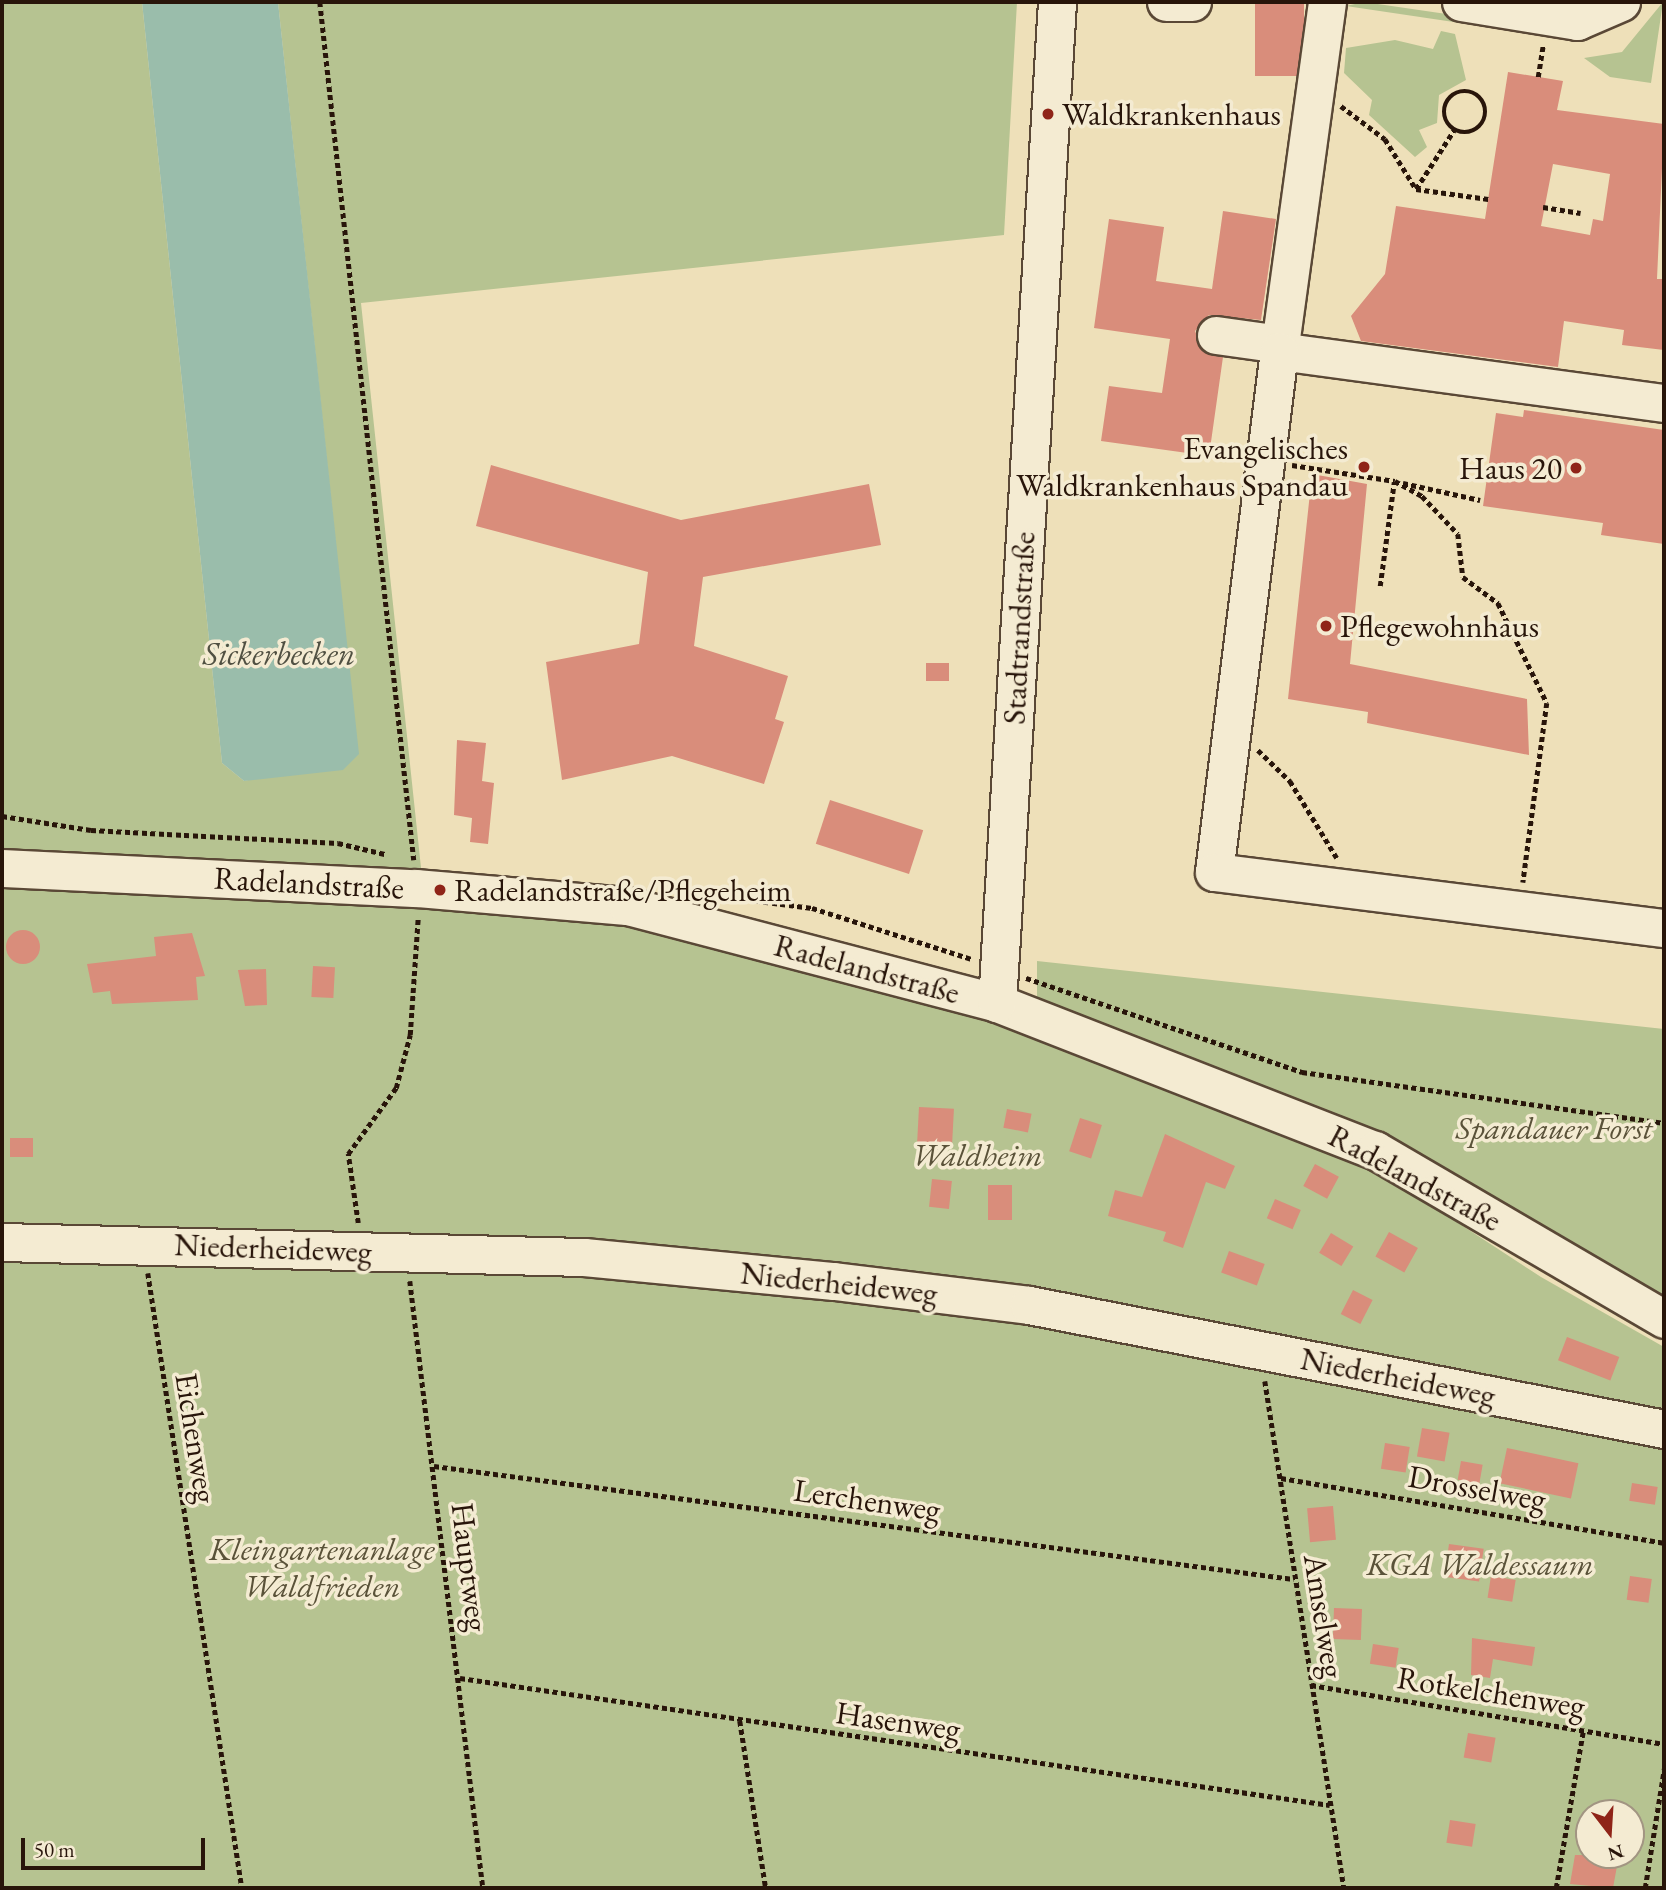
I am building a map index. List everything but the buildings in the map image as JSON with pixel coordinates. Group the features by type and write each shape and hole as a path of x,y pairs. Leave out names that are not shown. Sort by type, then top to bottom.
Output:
{"street":[{"name":"Stadtrandstraße","path":"997,1003 1057,2"},
{"path":"1166,2 1192,2"},
{"path":"1327,2 1264,460 1214,872 1520,907 1664,928"},
{"path":"1461,2 1577,21 1621,2"},
{"path":"1216,335 1279,348 1664,403"},
{"name":"Radelandstraße","path":"2,868 416,888 628,906 997,1003 1375,1150 1664,1319"},
{"name":"Niederheideweg","path":"2,1242 584,1256 834,1281 1029,1305 1664,1429"}],"path":[{"path":"320,2 416,888 419,962 410,1035 396,1088 348,1154 365,1251"},
{"path":"1465,90 1480,97 1487,112 1481,127 1454,130 1444,112 1450,97 1465,90"},
{"path":"1314,94 1358,114 1385,139 1416,190"},
{"path":"1416,190 1454,130"},
{"path":"1416,190 1488,199"},
{"path":"1543,207 1581,213"},
{"path":"1264,460 1395,481 1480,500"},
{"path":"1380,586 1395,481"},
{"path":"1395,481 1422,496 1458,534 1463,577 1498,603 1547,703 1520,907"},
{"path":"1254,746 1290,781 1354,890"},
{"name":"Eichenweg","path":"143,1244 242,1888"},
{"name":"Hauptweg","path":"406,1252 460,1678 483,1888"},
{"name":"Amselweg","path":"1260,1351 1344,1888"},
{"name":"Lerchenweg","path":"434,1466 1294,1579"},
{"name":"Drosselweg","path":"1281,1478 1664,1543"},
{"name":"Hasenweg","path":"460,1678 740,1721 1330,1805"},
{"name":"Rotkelchenweg","path":"1311,1685 1664,1744"},
{"path":"740,1721 766,1888"},
{"path":"1556,1888 1583,1731"},
{"path":"1645,1888 1664,1769"}],"green space":[{"path":"2,2 142,2 222,763 244,781 358,754 278,2 1017,2 1004,235 361,303 422,877 2,859"},
{"path":"1364,2 1522,25 1521,32 1346,6"},
{"path":"1663,2 1651,83 1610,77 1584,58 1622,52"},
{"path":"1441,31 1455,34 1466,80 1439,95 1437,123 1419,130 1427,147 1415,157 1369,115 1372,100 1344,73 1346,48 1395,40 1433,49"},
{"path":"2,886 608,919 1054,1039 1365,1162 1541,1277 1664,1347 1664,1888 2,1888 2,1242 498,1238 2,1225"},
{"name":"Spandauer Forst","path":"1037,961 1664,1029 1664,1319 1375,1150 1037,1015"}],"water":[{"name":"Sickerbecken","path":"142,2 278,2 359,754 343,770 244,781 222,763"}],"place":[{"name":"Waldkrankenhaus","path":"1048,114"},
{"name":"Evangelisches Waldkrankenhaus Spandau","path":"1364,467"},
{"name":"Haus 20","path":"1576,468"},
{"name":"Pflegewohnhaus","path":"1326,626"},
{"name":"Radelandstraße/Pflegeheim","path":"440,890"}],"park label":[{"name":"Waldheim","path":"977,1155"},
{"name":"KGA Waldessaum","path":"1480,1564"},
{"name":"Kleingartenanlage Waldfrieden","path":"322,1568"}]}
